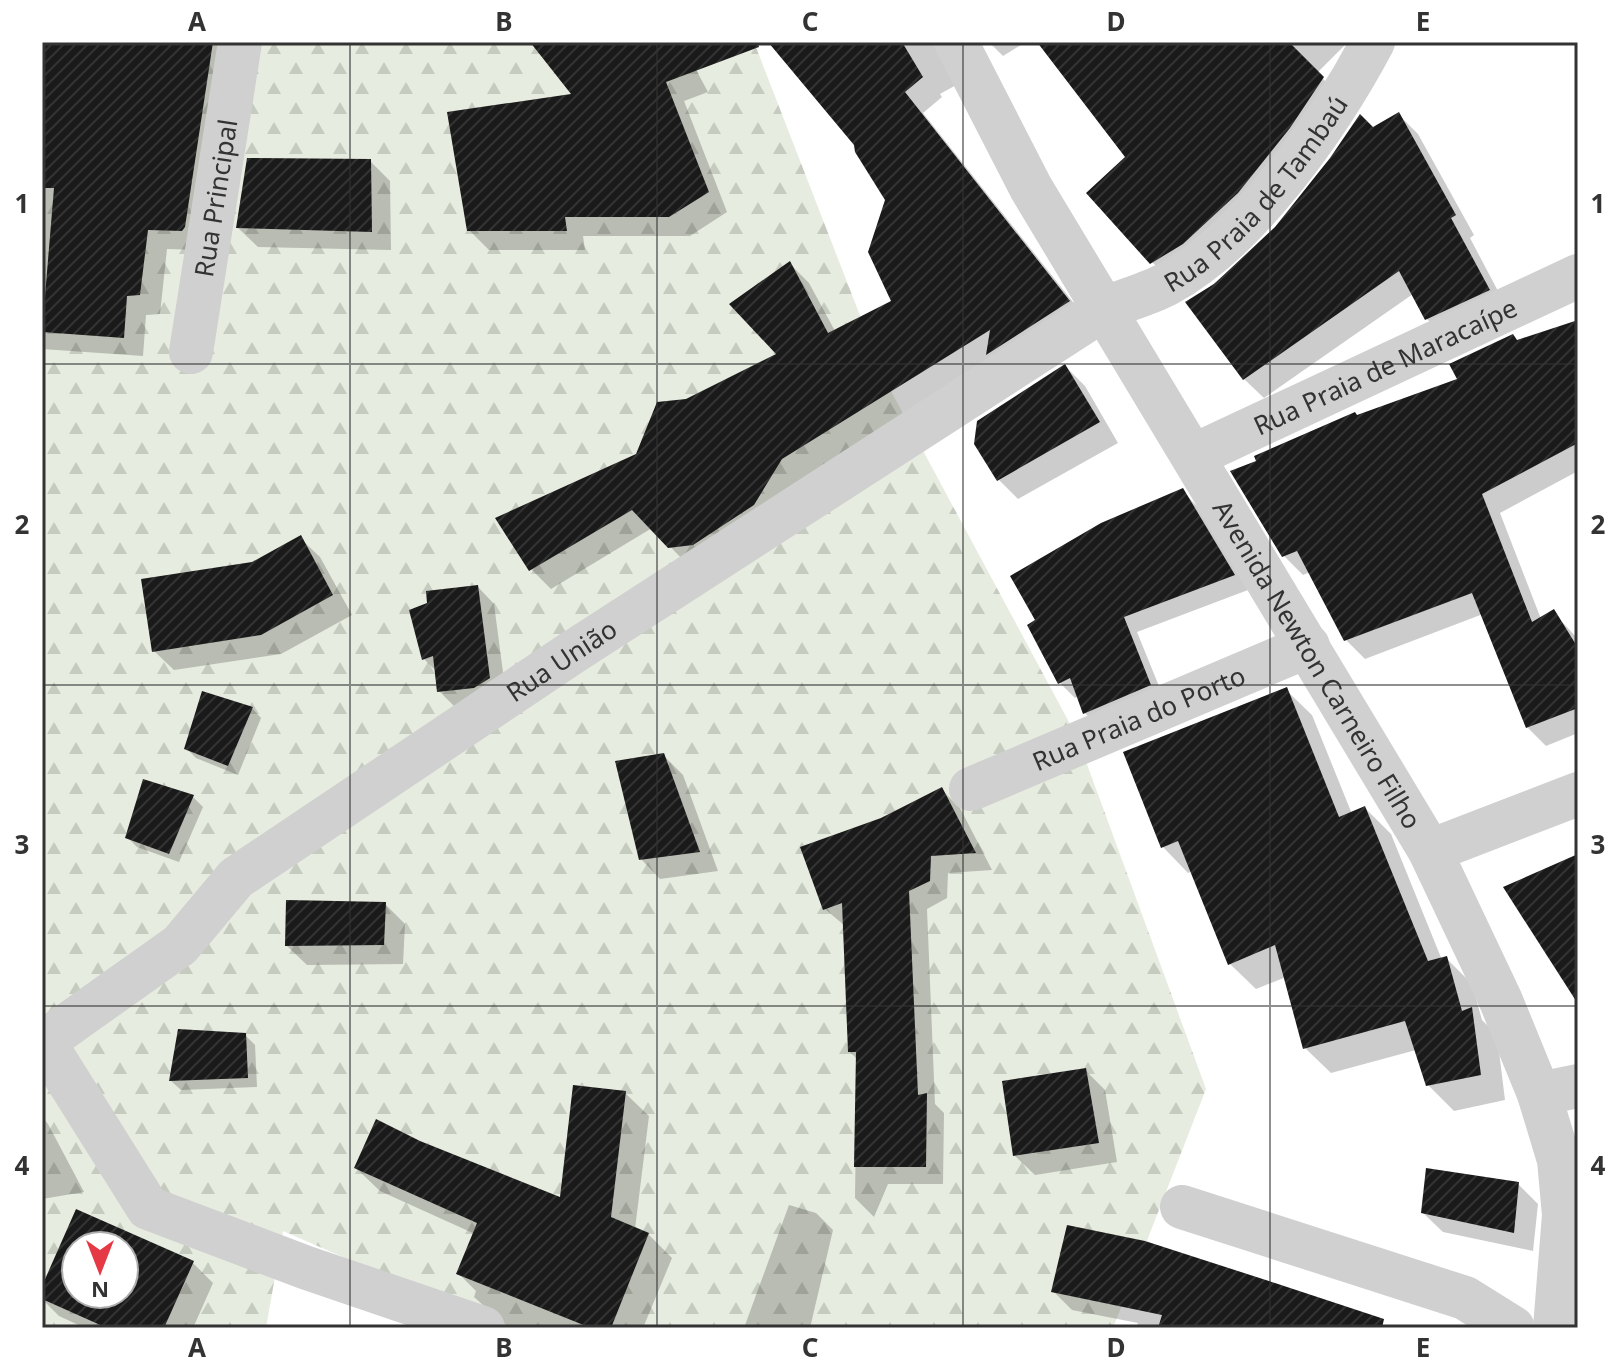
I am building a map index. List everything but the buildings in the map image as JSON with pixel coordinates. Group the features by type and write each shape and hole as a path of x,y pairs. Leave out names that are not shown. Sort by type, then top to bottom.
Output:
{"street":[{"name":"Rua Principal","path":"191,352 240,42"},
{"name":"Avenida Newton Carneiro Filho","path":"956,42 1031,188 1430,851 1501,1001 1559,1090 1569,1159 1571,1218 1555,1328"},
{"name":"Rua Praia de Tambaú","path":"1104,309 1168,284 1225,243 1299,157 1353,79 1373,42"},
{"name":"Rua Praia de Maracaípe","path":"1193,456 1578,276"},
{"name":"Rua União","path":"43,1042 180,945 236,878 573,652 1104,309"},
{"name":"Rua Praia do Porto","path":"971,789 1308,646"},
{"path":"1430,851 1578,794"},
{"path":"43,1042 148,1208 307,1268 483,1328"},
{"path":"1182,1207 1465,1298 1513,1328"}],"green space":[{"path":"42,42 754,42 885,380 1077,737 1206,1089 1113,1328 506,1328 283,1231 266,1328 42,1328"}]}
